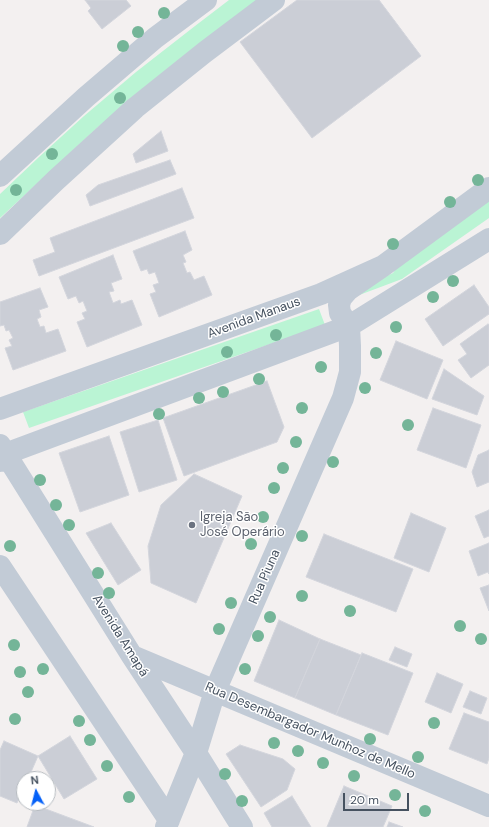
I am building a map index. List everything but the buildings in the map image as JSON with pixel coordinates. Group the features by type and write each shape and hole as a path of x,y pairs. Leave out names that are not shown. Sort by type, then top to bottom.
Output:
{"street":[{"path":"0,176 86,97 149,42 206,0"},
{"path":"0,234 56,180 135,108 204,52 274,0"},
{"name":"Avenida Manaus","path":"0,408 321,294 382,266 489,188"},
{"path":"2,453 349,326 489,239"},
{"path":"349,326 340,313 339,305 341,298 348,290 382,266"},
{"name":"Rua Piuna","path":"168,824 196,753 215,691 343,398 350,372 349,326"},
{"name":"Avenida Amapá","path":"2,453 196,753 242,827"},
{"path":"0,566 168,824"},
{"name":"Rua Desembargador Munhoz de Mello","path":"132,656 489,806"}],"green space":[{"path":"229,0 260,0 98,127 0,218 0,194 84,116 136,72"},
{"path":"489,197 489,218 402,279 354,297 357,290 393,273 400,263"},
{"path":"319,309 325,325 29,428 23,412"}],"place":[{"name":"Igreja São José Operário","path":"192,525"}]}
